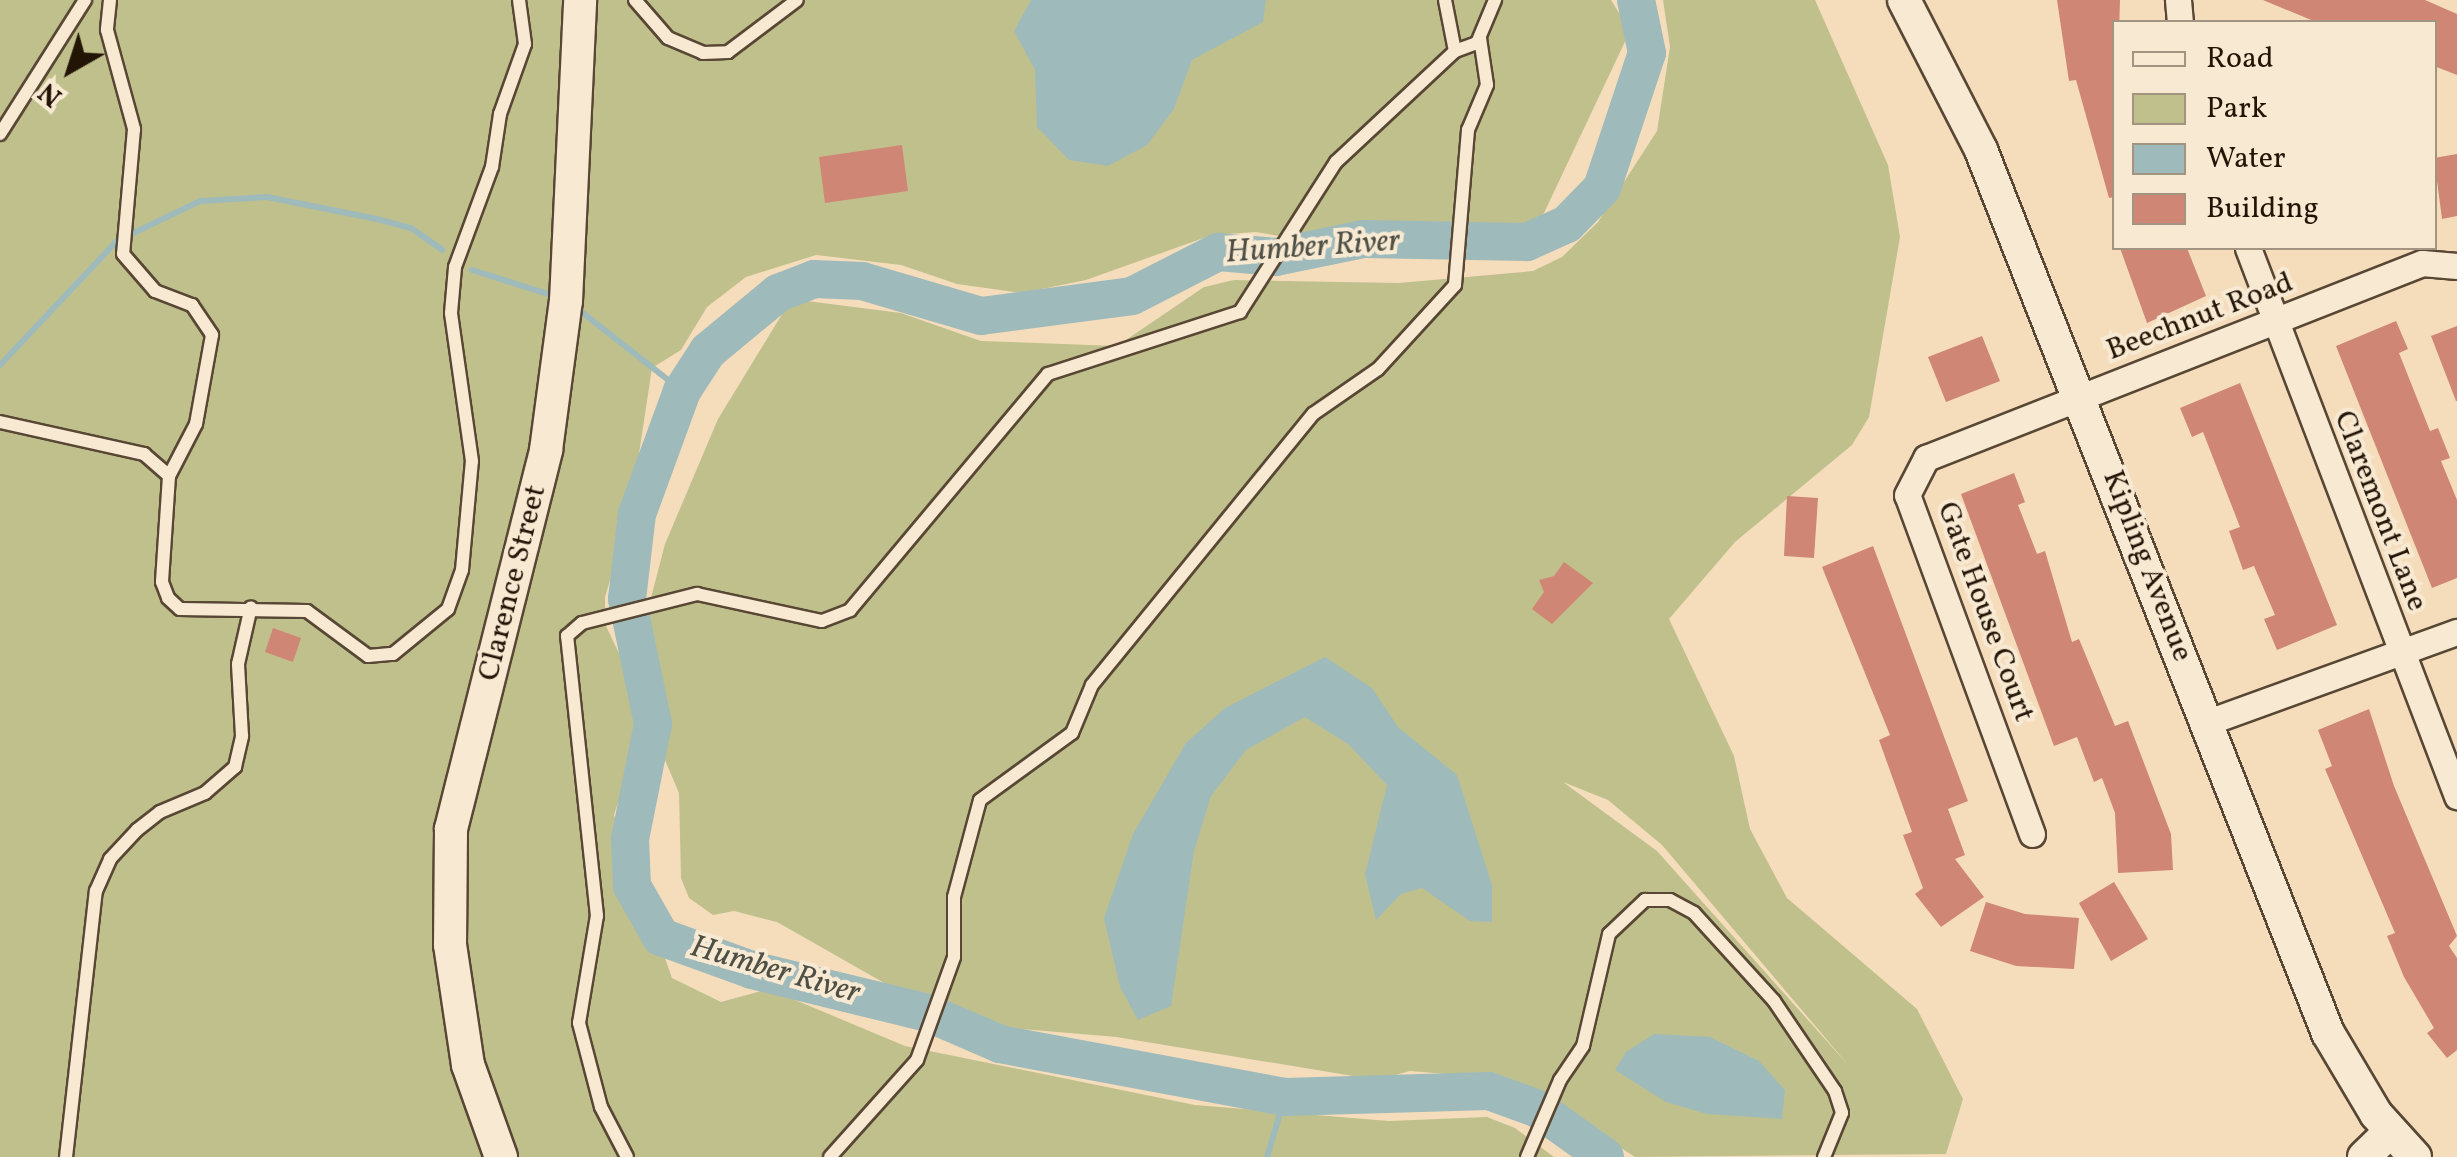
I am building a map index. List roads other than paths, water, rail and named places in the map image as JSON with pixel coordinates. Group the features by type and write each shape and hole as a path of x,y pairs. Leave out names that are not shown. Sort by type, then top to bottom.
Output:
{"street":[{"name":"Clarence Street","path":"501,1157 468,1065 450,944 451,829 546,450 566,301 580,0"},
{"name":"Kipling Avenue","path":"1904,0 1981,150 2328,1034 2403,1148"},
{"name":"Claremont Lane","path":"2249,250 2273,324 2457,796"},
{"name":"Beechnut Road","path":"2081,399 2422,264 2457,266"},
{"name":"Gate House Court","path":"2032,834 1906,495 1926,458 2081,399"},
{"path":"2208,722 2457,632"},
{"path":"2364,1157 2403,1148"}],"lane":[{"path":"0,134 85,0"},
{"path":"110,0 106,30 134,130 123,254 155,291 192,305 212,335 196,424 169,476 162,582 168,598 180,609 251,607 306,611 368,656 393,654 448,609 462,570 472,462 451,314 455,267 488,183 500,114 525,44 520,0"},
{"path":"635,0 668,38 703,53 728,52 797,0"},
{"path":"1446,0 1455,51"},
{"path":"830,1157 917,1060 954,957 954,897 980,800 1072,733 1092,684 1313,414 1378,369 1455,285 1468,130 1487,86 1480,38 1496,0"},
{"path":"627,1157 601,1107 578,1022 597,916 568,636 582,623 697,594 822,621 850,610 1048,374 1240,312 1260,289 1336,162 1455,51 1480,38"},
{"path":"0,422 144,454 169,476"},
{"path":"66,1157 96,892 110,859 136,830 160,812 206,793 234,768 242,736 238,664 251,607"},
{"path":"1527,1157 1560,1080 1583,1046 1609,934 1645,900 1670,900 1694,913 1774,1000 1834,1091 1842,1112 1824,1157"}],"water":[{"path":"1031,0 1266,0 1263,22 1192,60 1174,109 1147,145 1108,166 1069,160 1037,127 1035,70 1014,31"},
{"path":"1325,657 1372,688 1398,727 1457,775 1492,885 1492,922 1470,921 1422,888 1401,894 1376,920 1365,874 1387,785 1348,744 1305,717 1246,750 1211,796 1194,851 1171,1006 1138,1020 1120,987 1104,918 1133,834 1186,743 1225,708"},
{"path":"1654,1034 1710,1037 1759,1061 1785,1090 1782,1119 1707,1114 1666,1102 1615,1070 1626,1052"}],"waterway":[{"name":"Humber River","path":"1605,1157 1538,1109 1489,1091 1285,1097 1000,1044 928,1013 752,970 661,937 632,886 630,839 653,724 627,599 637,514 682,391 708,351 778,293 814,279 862,281 981,316 1132,296 1218,252 1276,257 1364,239 1527,242 1567,224 1602,188 1647,53 1636,0"},
{"path":"0,365 117,241 200,201 267,197 377,219 411,228 442,250"},
{"path":"472,270 548,294"},
{"path":"583,313 682,391"},
{"path":"1267,1157 1285,1097"}]}
